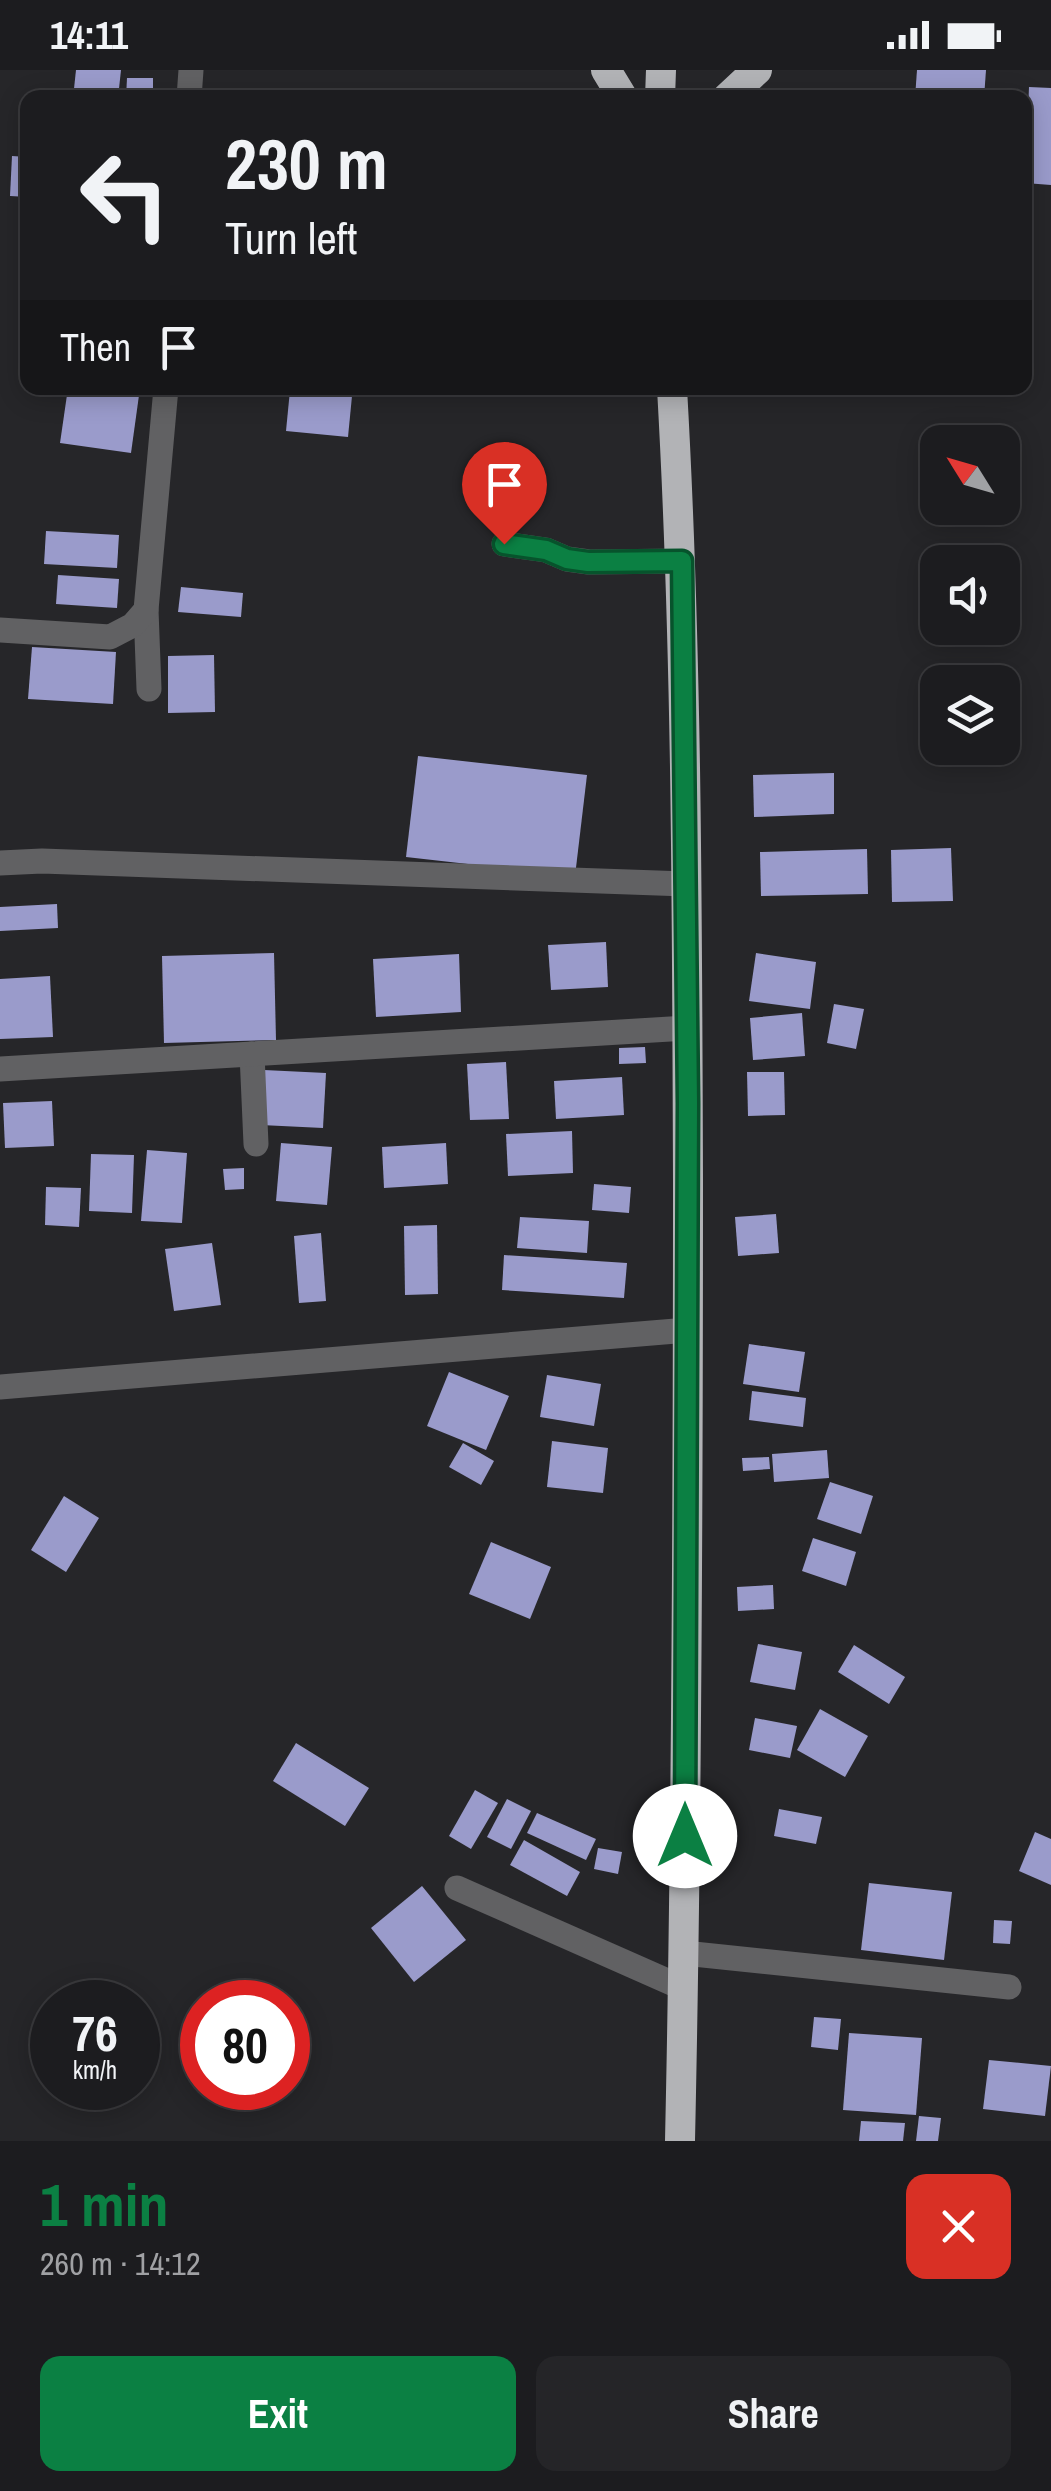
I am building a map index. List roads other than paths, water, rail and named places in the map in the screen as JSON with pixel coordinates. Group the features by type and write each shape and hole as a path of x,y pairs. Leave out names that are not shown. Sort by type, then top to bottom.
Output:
{"highway":[{"path":"736,90 757,70"},
{"path":"672,395 682,561 687,1028 680,2141"}],"street":[{"path":"149,689 146,610 165,395"},
{"path":"504,544 588,562 682,561"},
{"path":"0,630 110,637 133,625 146,610"},
{"path":"0,863 686,884"},
{"path":"0,1068 687,1028"},
{"path":"252,1054 256,1144"},
{"path":"0,1387 688,1330"},
{"path":"457,1888 683,1988"},
{"path":"684,1953 1009,1987"}]}
